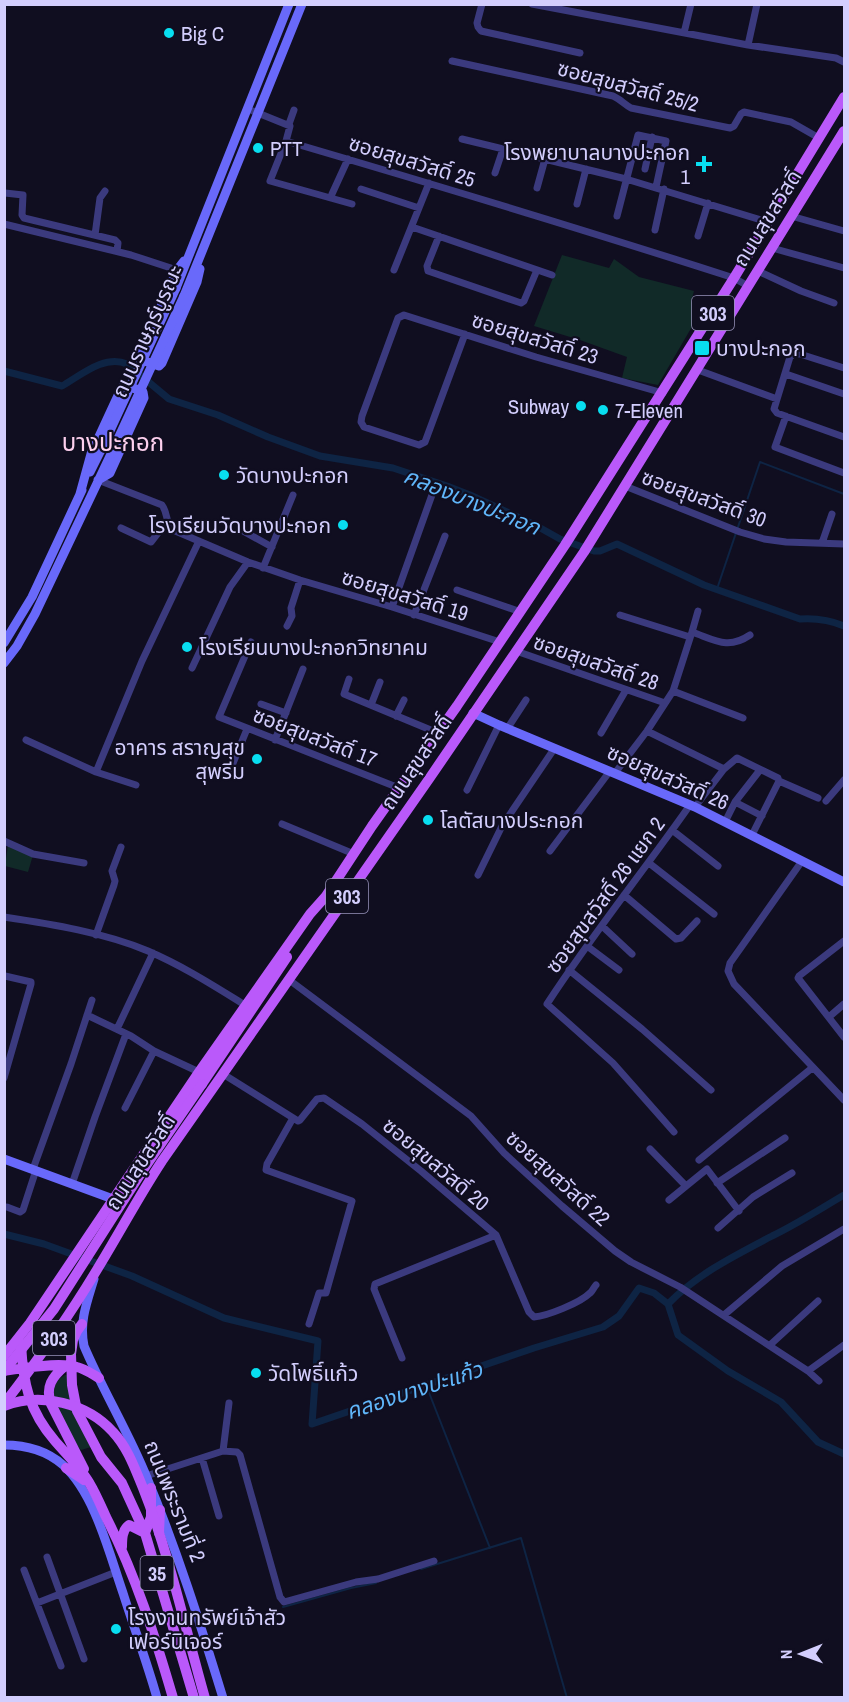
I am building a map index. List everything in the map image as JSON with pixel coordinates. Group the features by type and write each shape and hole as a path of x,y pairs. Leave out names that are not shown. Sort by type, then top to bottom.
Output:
{"main road":[{"name":"ถนนราษฎร์บูรณะ","path":"4,643 32,597 176,288 289,4"},
{"name":"ถนนราษฎร์บูรณะ","path":"4,663 17,646 35,614 184,296 302,4"},
{"name":"ถนนสุขสวัสดิ์","path":"4,1356 22,1335 245,1005 310,914 322,901 521,612 663,393 844,97"},
{"name":"ถนนสุขสวัสดิ์","path":"5,1402 26,1371 55,1336 162,1161 584,552 844,133"},
{"path":"190,254 177,270 139,359 159,366 162,363 197,282 209,235"},
{"path":"80,494 91,454 122,387 126,385 143,392 144,398 110,473 98,480"},
{"name":"ซอยสุขสวัสดิ์ 26","path":"473,713 692,806 844,881"},
{"name":"303","path":"4,1371 54,1309 141,1173 276,975 322,901"},
{"path":"4,1159 113,1199"},
{"name":"ถนนพระรามที่ 2","path":"98,1268 84,1311 82,1324 84,1347 160,1510 191,1593 223,1698"},
{"path":"30,1323 37,1336 43,1338 55,1336"},
{"name":"ถนนพระรามที่ 2","path":"82,1324 76,1331 68,1366 77,1411 101,1457 122,1483 145,1533 194,1698"},
{"name":"35","path":"22,1335 20,1343 26,1371 28,1398 45,1430 90,1483 122,1548 138,1588 173,1698"},
{"path":"4,1371 68,1366 79,1367 99,1378"},
{"path":"68,1366 52,1378 48,1394 90,1483"},
{"path":"5,1402 39,1400 68,1404 96,1418 113,1432 121,1443 129,1455 155,1518 205,1698"},
{"name":"35","path":"4,1445 36,1448 66,1467 78,1482 96,1517 158,1698"},
{"path":"82,1463 85,1456 91,1453 101,1457"},
{"path":"66,1467 90,1483"},
{"path":"122,1548 126,1527 131,1525 145,1533 151,1517 151,1488"},
{"path":"152,1555 161,1526 160,1510"}],"street":[{"path":"482,4 477,22 481,31 580,53"},
{"path":"532,4 748,45 836,58 844,62"},
{"path":"684,33 691,4"},
{"path":"748,45 757,4"},
{"name":"ซอยสุขสวัสดิ์ 25/2","path":"452,62 613,96 631,108 730,128 744,112 791,123 819,138"},
{"path":"248,109 289,124"},
{"path":"294,110 286,141 270,181 352,204"},
{"path":"617,216 637,136 640,134 667,142 656,187"},
{"path":"645,170 652,137"},
{"path":"462,139 664,189 768,222"},
{"name":"ซอยสุขสวัสดิ์ 25","path":"286,141 734,278 748,286"},
{"path":"495,173 502,149"},
{"path":"332,194 348,159"},
{"path":"537,188 545,159"},
{"path":"578,204 586,169"},
{"path":"394,270 429,183"},
{"path":"361,189 420,208"},
{"path":"655,230 664,189"},
{"path":"95,235 100,198 105,191"},
{"path":"5,193 23,195 22,215 24,218 115,240 118,243 117,251"},
{"path":"698,236 708,203"},
{"path":"791,216 844,231"},
{"path":"4,224 117,251 177,270"},
{"path":"412,227 552,275"},
{"path":"439,236 428,271 521,303 524,301 537,270"},
{"path":"772,248 844,268"},
{"path":"758,271 834,303"},
{"name":"ซอยสุขสวัสดิ์ 23","path":"465,334 425,442 419,445 364,427 361,422 398,318 404,315 663,393"},
{"path":"844,368 794,354 790,357 774,408 777,413 844,437"},
{"path":"698,370 777,399"},
{"path":"786,374 844,394"},
{"path":"786,416 775,447 844,473"},
{"path":"98,480 165,508 168,525 161,529 151,542 121,528"},
{"name":"ซอยสุขสวัสดิ์ 30","path":"625,486 737,531 764,539 844,544"},
{"path":"392,607 433,492"},
{"path":"263,568 293,495"},
{"path":"822,543 832,514"},
{"name":"ซอยสุขสวัสดิ์ 19","path":"168,525 173,530 263,568 500,642"},
{"path":"243,531 272,547"},
{"path":"414,615 445,536"},
{"path":"96,772 142,661 199,541"},
{"path":"192,668 230,587 248,562"},
{"path":"287,626 292,616 291,608 300,580"},
{"path":"457,590 521,612"},
{"path":"550,851 647,731 673,691 698,611"},
{"path":"620,615 729,644 739,642 750,635"},
{"name":"ซอยสุขสวัสดิ์ 17","path":"251,642 219,717 399,788"},
{"name":"ซอยสุขสวัสดิ์ 28","path":"516,651 665,703"},
{"path":"275,740 303,669"},
{"path":"350,679 344,694 438,733"},
{"path":"370,705 380,682"},
{"path":"601,733 626,690"},
{"path":"673,691 743,718"},
{"path":"396,716 404,700"},
{"path":"467,790 503,727 526,700"},
{"path":"261,704 286,712"},
{"path":"229,773 238,742 247,729"},
{"path":"647,731 724,769 737,758 778,778 779,781 818,798"},
{"path":"26,740 96,772 136,785"},
{"path":"478,875 502,826 554,749"},
{"name":"ซอยสุขสวัสดิ์ 26 แยก 2","path":"674,1132 613,1063 547,1004 569,970 672,830 724,769"},
{"path":"725,822 735,802 760,770"},
{"path":"826,801 844,780"},
{"path":"752,835 779,781"},
{"path":"735,802 762,816"},
{"path":"282,824 354,854"},
{"path":"672,830 718,866"},
{"path":"4,841 33,854 84,863"},
{"path":"96,935 114,885 112,871 121,847"},
{"path":"802,861 730,963 728,971 734,984 844,1100"},
{"path":"649,863 714,914"},
{"path":"624,896 677,939 681,938 697,921"},
{"path":"4,917 114,939 153,953 188,970 245,1005"},
{"path":"602,926 632,954"},
{"path":"844,941 798,977 798,980 844,1037"},
{"path":"587,946 619,970"},
{"path":"117,1029 153,953"},
{"path":"569,970 642,1029 711,1090"},
{"path":"4,1078 31,984 31,982 5,976"},
{"name":"ซอยสุขสวัสดิ์ 22","path":"288,979 471,1116 504,1153 615,1251 631,1262 666,1278 770,1345 819,1381"},
{"path":"7,1207 20,1212 23,1210 92,999"},
{"path":"829,1017 844,1004"},
{"path":"87,1015 199,1072"},
{"path":"72,1184 126,1034"},
{"path":"125,1108 154,1051"},
{"path":"699,1160 812,1068"},
{"path":"223,1074 293,1118 267,1164 266,1170 352,1201 326,1293 319,1293 309,1324"},
{"name":"ซอยสุขสวัสดิ์ 20","path":"293,1118 300,1120 317,1099 324,1098 362,1124 421,1171 495,1235 529,1312 534,1317 576,1302 591,1293 596,1285"},
{"path":"717,1183 785,1138"},
{"path":"650,1149 686,1186"},
{"path":"669,1200 707,1169 739,1211"},
{"path":"718,1228 753,1197 792,1173"},
{"path":"724,1315 782,1266 844,1229"},
{"path":"402,1358 374,1290 375,1284 495,1235"},
{"path":"770,1345 818,1301"},
{"path":"808,1371 844,1345"},
{"path":"224,1451 230,1403"},
{"path":"146,1476 224,1451 237,1452 240,1455 280,1597 284,1602 356,1582 378,1579 434,1562"},
{"path":"202,1458 219,1516"},
{"path":"47,1557 84,1659"},
{"path":"24,1570 62,1666"},
{"path":"37,1603 116,1572"}],"green space":[{"path":"562,255 609,268 614,259 639,277 694,291 691,302 704,306 658,385 622,378 627,357 534,326"},
{"path":"8,845 33,855 28,872 5,866"},
{"path":"67,1375 91,1447 81,1450 53,1395 56,1383"}],"waterway":[{"name":"คลองบางปะกอก","path":"4,371 62,386 93,367 110,362 127,364 169,399 218,415 268,437 320,456 393,468 470,495 560,539 594,551 617,544 704,585 800,619 823,620 844,626"},
{"path":"717,589 760,462 844,494"},
{"path":"668,1304 691,1283 717,1266 844,1195"},
{"name":"คลองบางปะแก้ว","path":"4,1234 44,1244 132,1276 224,1318 318,1341 312,1424 534,1348 603,1327 619,1316 639,1288 654,1293 668,1304 678,1335 728,1371 781,1402 818,1442 844,1454"},
{"path":"426,1385 490,1548"},
{"path":"421,1569 521,1538 567,1698"},
{"path":"283,1607 376,1583"}],"place":[{"name":"Big C","path":"169,33"},
{"name":"PTT","path":"258,148"},
{"name":"โรงพยาบาลบางปะกอก 1","path":"704,164"},
{"name":"บางปะกอก","path":"702,348"},
{"name":"Subway","path":"581,406"},
{"name":"7-Eleven","path":"603,410"},
{"name":"วัดบางปะกอก","path":"224,475"},
{"name":"โรงเรียนวัดบางปะกอก","path":"343,525"},
{"name":"โรงเรียนบางปะกอกวิทยาคม","path":"187,647"},
{"name":"อาคาร สราญสุข สุพรีม","path":"257,759"},
{"name":"โลตัสบางประกอก","path":"428,820"},
{"name":"วัดโพธิ์แก้ว","path":"256,1373"},
{"name":"โรงงานทรัพย์เจ้าสัว เฟอร์นิเจอร์","path":"116,1629"}],"district":[{"name":"บางปะกอก","path":"113,442"}]}
